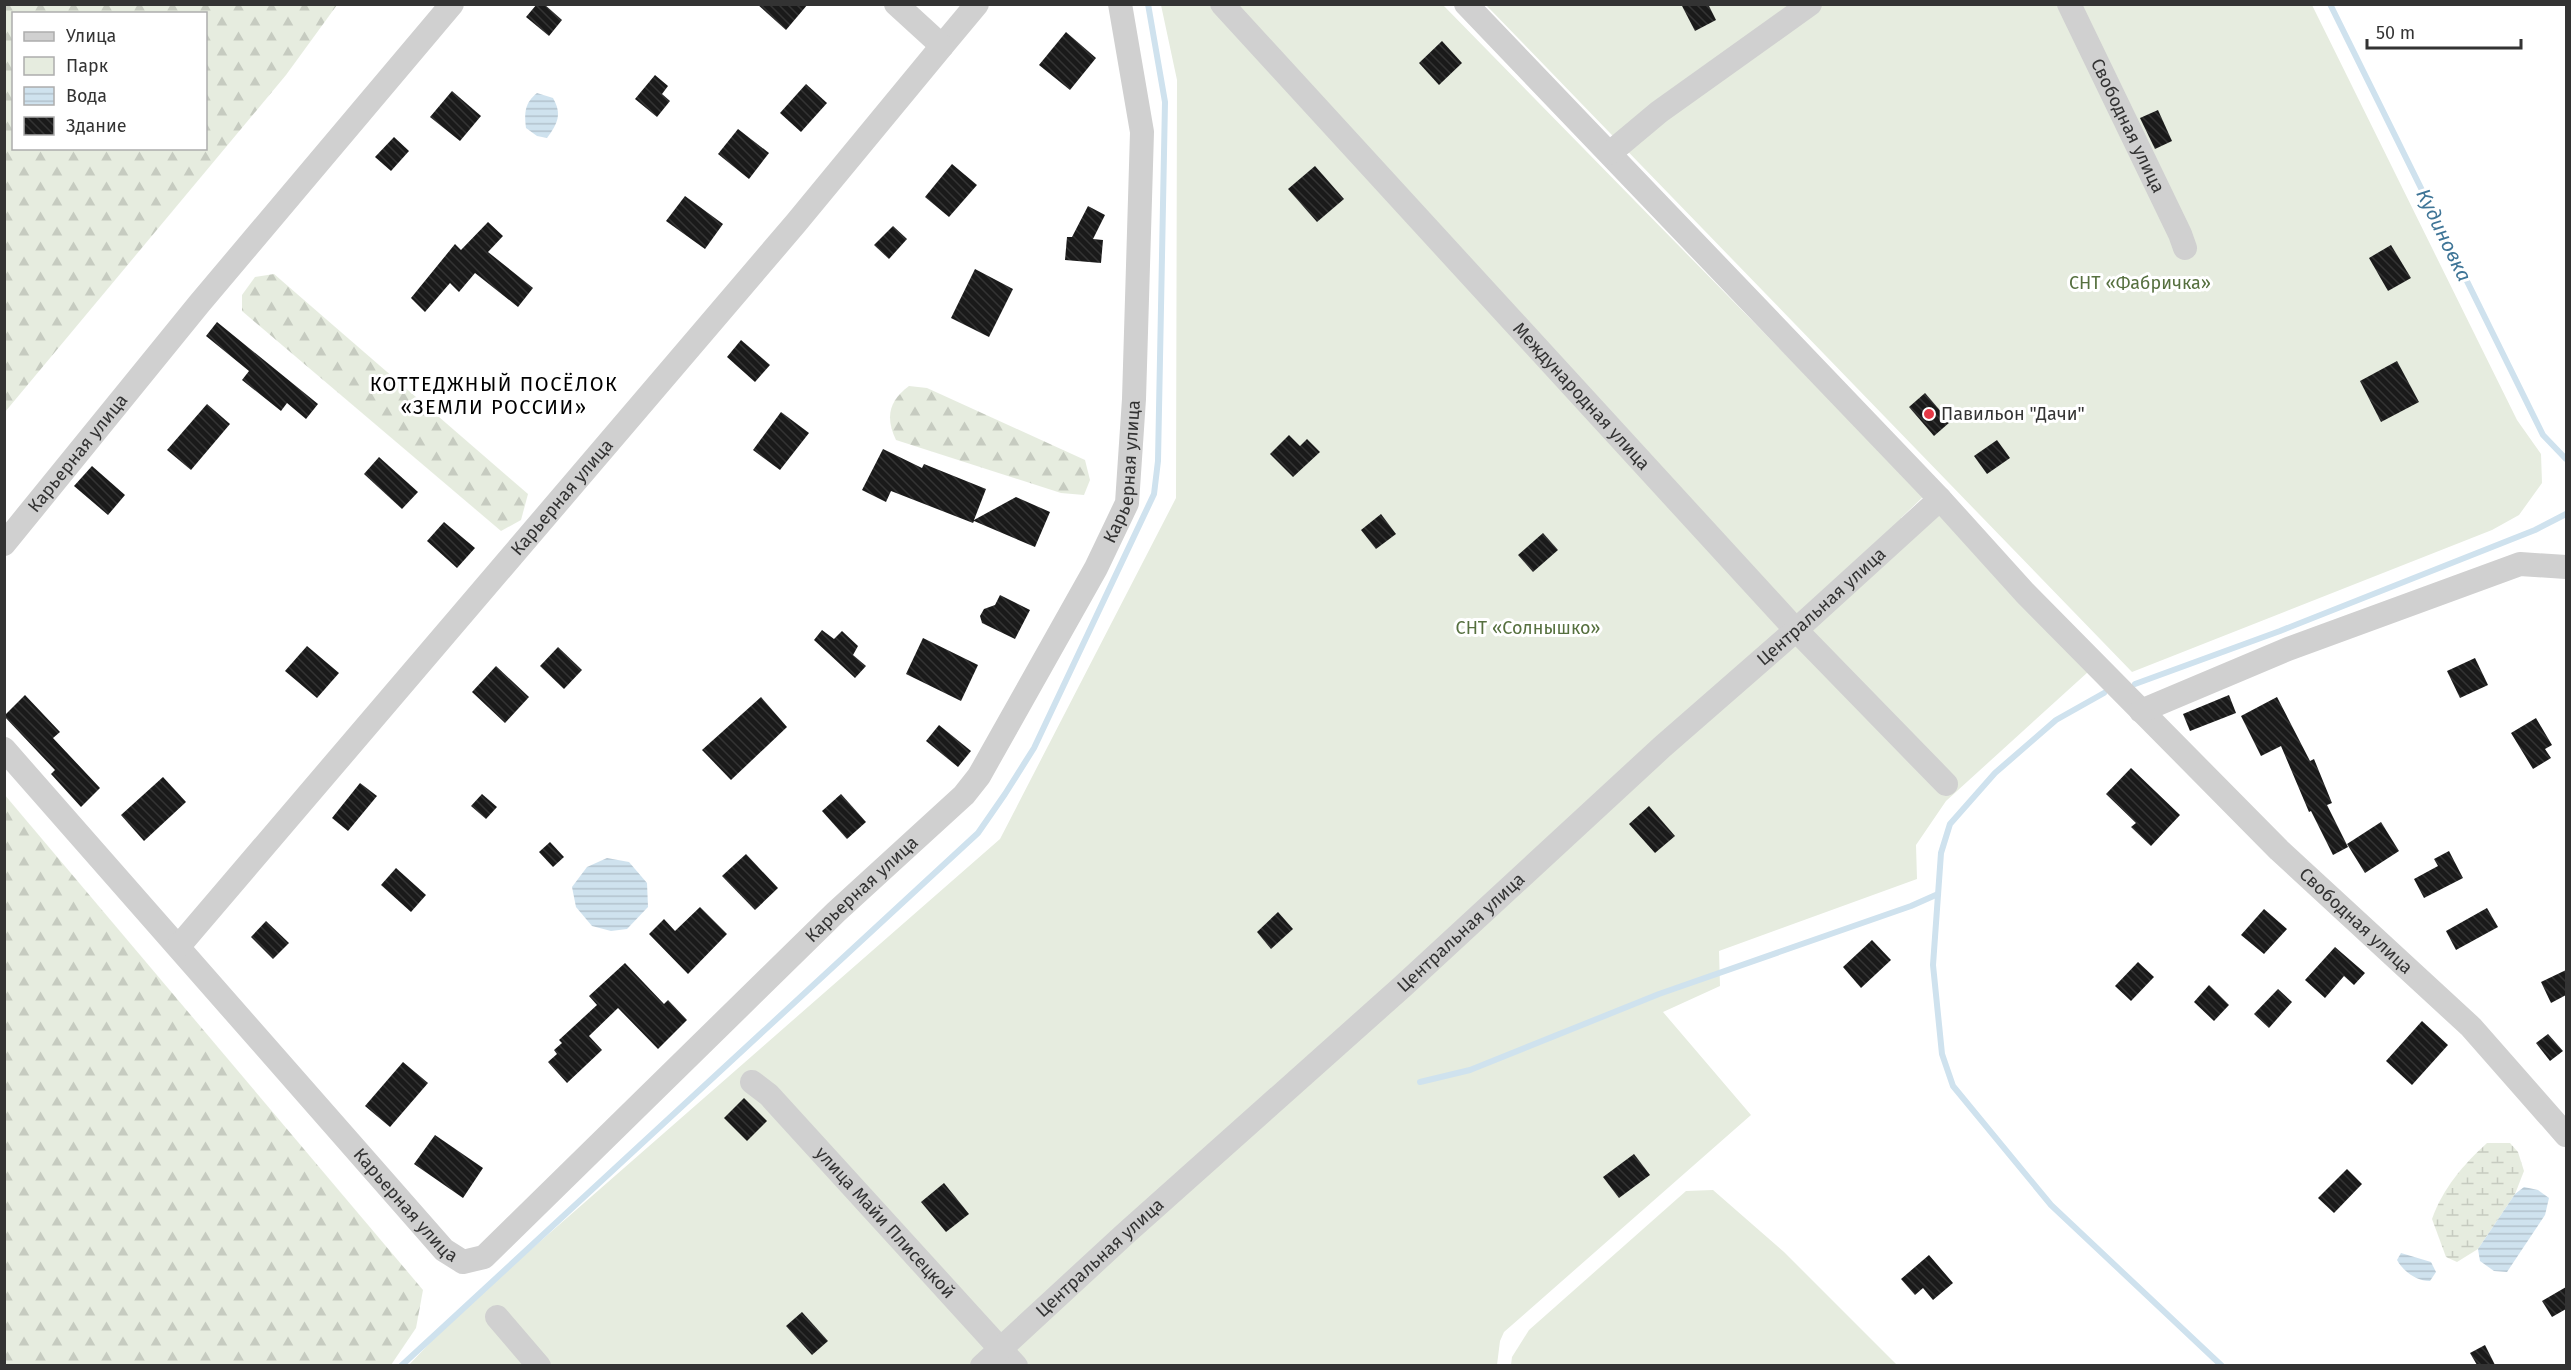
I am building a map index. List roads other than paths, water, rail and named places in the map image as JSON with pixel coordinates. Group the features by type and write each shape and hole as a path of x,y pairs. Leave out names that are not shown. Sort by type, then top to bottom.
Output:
{"street":[{"name":"Карьерная улица","path":"4,544 199,304 452,4"},
{"path":"896,4 942,46"},
{"name":"Карьерная улица","path":"179,946 788,232 977,4"},
{"name":"Карьерная улица","path":"4,749 444,1250 463,1262 484,1257 837,912 964,795 979,777 1096,568 1127,503 1134,399 1142,132 1120,4"},
{"name":"Международная улица","path":"1222,4 1796,630 1946,784"},
{"name":"Свободная улица","path":"1466,4 1940,499 2025,593 2279,850 2471,1027 2566,1135"},
{"path":"1610,153 1659,112 1810,4"},
{"name":"Свободная улица","path":"2069,4 2181,234 2185,248"},
{"name":"Центральная улица","path":"982,1365 1008,1357 1402,987 1662,747 1796,630 1940,499"},
{"path":"2141,711 2288,649 2520,564 2566,567"},
{"name":"улица Майи Плисецкой","path":"752,1082 769,1095 1008,1357"},
{"path":"497,1317 539,1365"}],"water":[{"path":"537,93 553,98 557,109 558,118 547,138 537,136 526,128 526,108"},
{"path":"607,858 629,862 647,883 648,907 627,929 611,931 592,926 576,907 572,887 587,867"},
{"path":"2524,1187 2538,1190 2549,1198 2545,1215 2507,1272 2494,1271 2480,1261 2478,1249 2515,1194"},
{"path":"2401,1253 2431,1262 2436,1272 2430,1281 2415,1277 2406,1271 2397,1260"}],"waterway":[{"path":"401,1366 978,833 1034,748 1154,494 1158,461 1165,102 1148,4"},
{"name":"Кудиновка","path":"2330,4 2543,435 2566,459"},
{"path":"2135,684 2280,631 2535,530 2566,514"},
{"path":"2104,693 2056,720 1995,773 1950,824 1941,853 1933,965 1942,1054 1953,1086 2051,1205 2222,1366"},
{"path":"1420,1082 1470,1070 1659,994 1911,906 1938,894"}],"place":[{"name":"Павильон \"Дачи\"","path":"1929,414"}],"district":[{"name":"КОТТЕДЖНЫЙ ПОСЁЛОК «ЗЕМЛИ РОССИИ»","path":"494,396"}],"park label":[{"name":"СНТ «Фабричка»","path":"2140,283"},
{"name":"СНТ «Солнышко»","path":"1528,628"}]}
